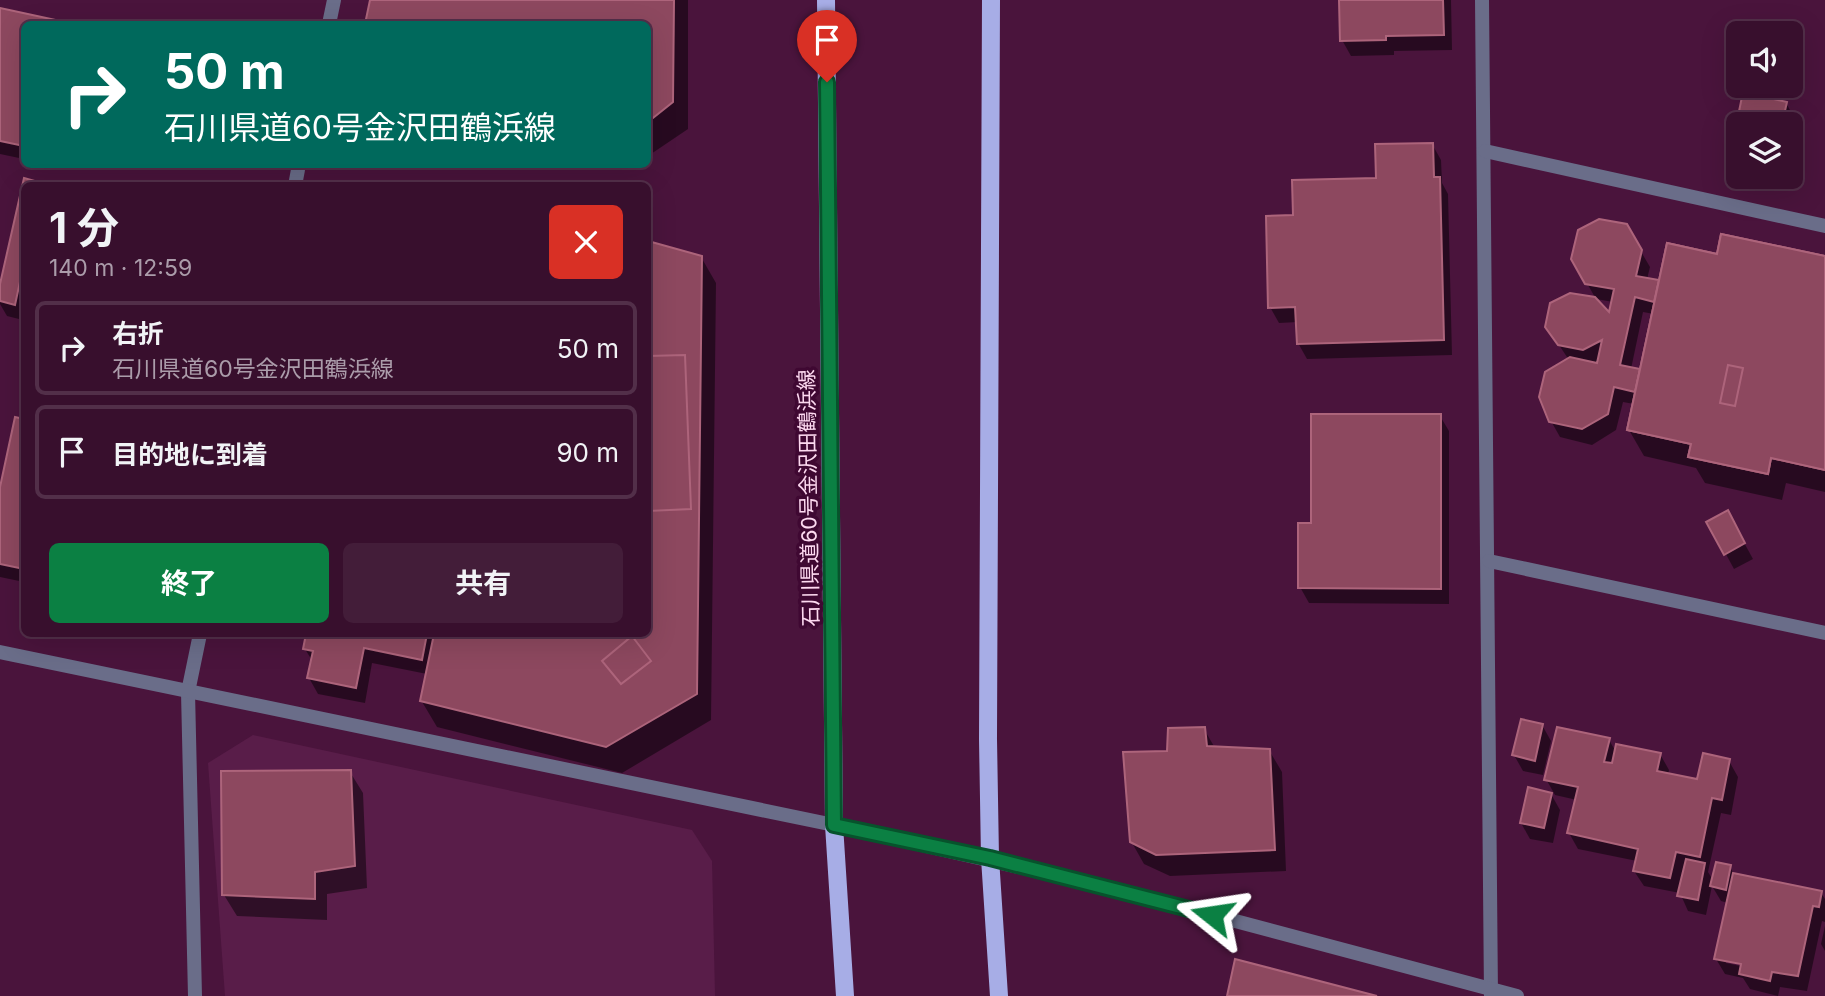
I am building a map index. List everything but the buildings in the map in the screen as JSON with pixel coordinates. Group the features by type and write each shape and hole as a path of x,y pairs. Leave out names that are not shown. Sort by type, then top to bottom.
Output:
{"main road":[{"name":"石川県道60号金沢田鶴浜線","path":"826,0 834,825 845,996"},
{"path":"991,0 988,739 990,858 999,996"}],"street":[{"path":"330,21 334,0"},
{"path":"1482,0 1491,993"},
{"path":"1485,151 1825,226"},
{"path":"1489,561 1825,634"},
{"path":"195,996 188,692 199,637"},
{"path":"0,652 990,858 1111,888 1491,993 1517,996"}],"shaded area":[{"path":"253,735 692,830 712,861 715,996 225,996 208,763"}],"route":[{"path":"827,82 834,825 990,858 1212,915"}]}
